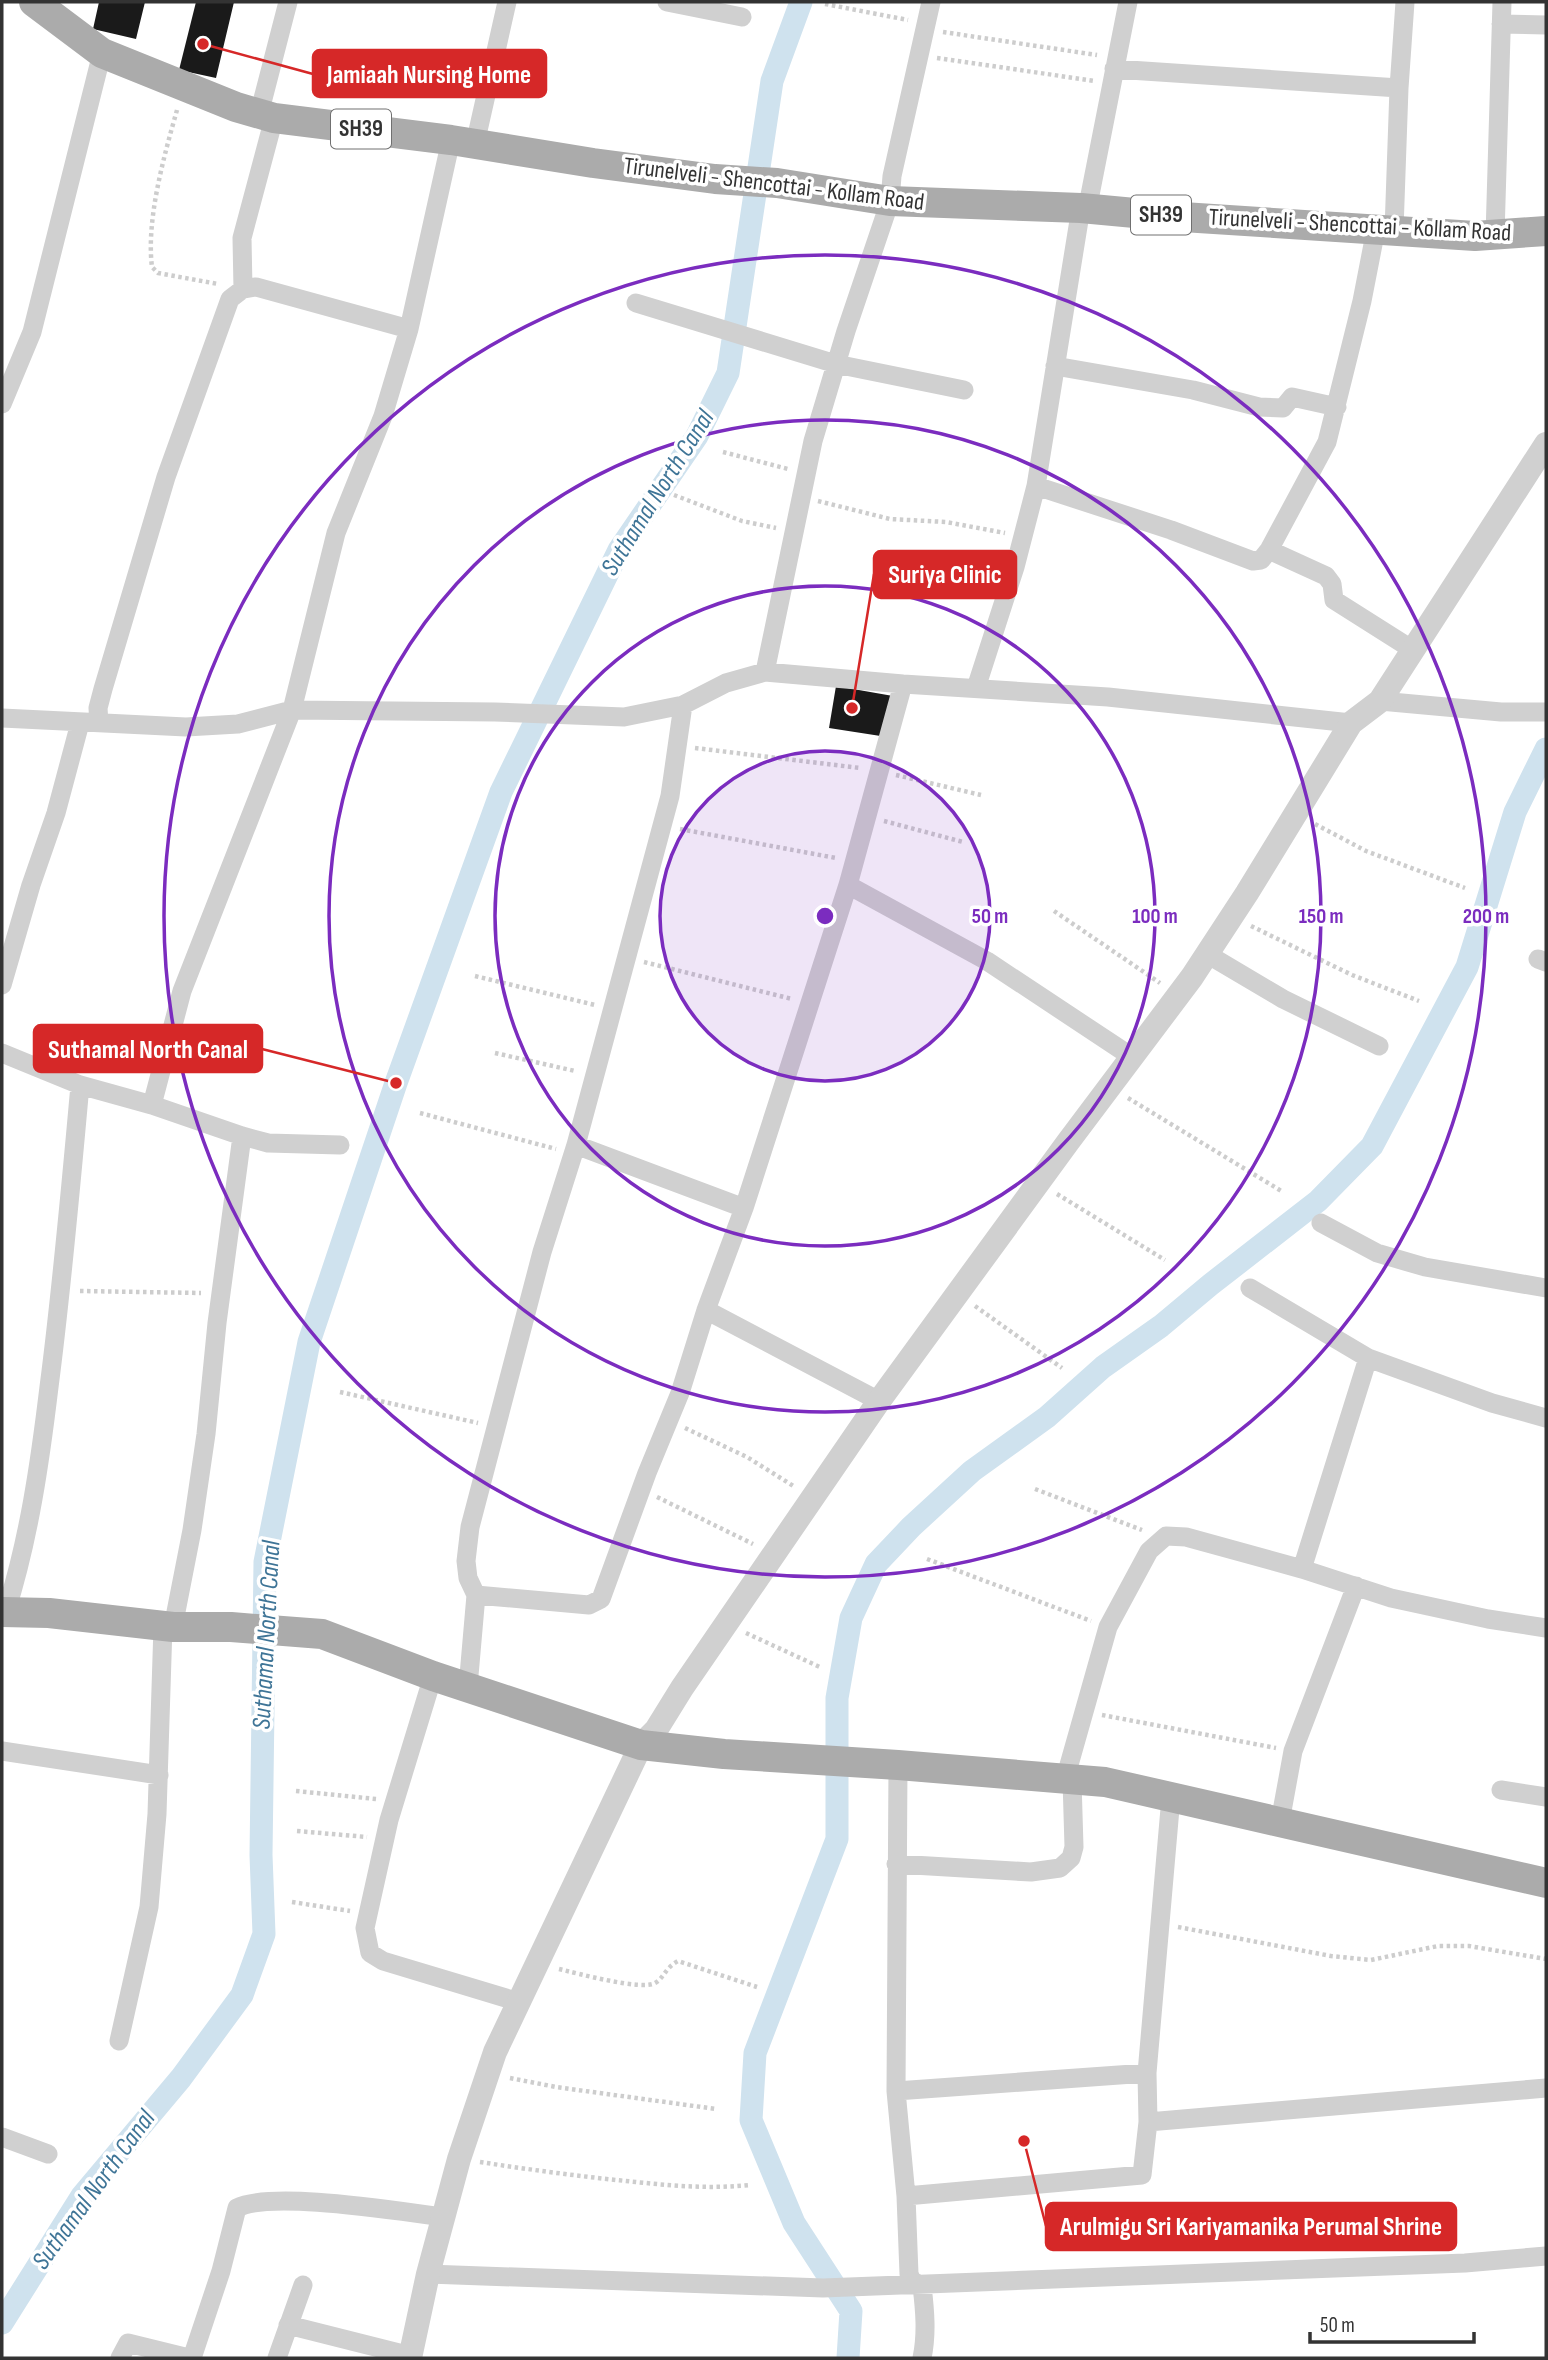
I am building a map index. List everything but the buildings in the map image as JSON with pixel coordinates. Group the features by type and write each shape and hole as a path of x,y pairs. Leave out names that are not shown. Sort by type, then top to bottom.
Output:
{"main road":[{"name":"Tirunelveli - Shencottai - Kollam Road","path":"34,2 102,53 236,107 267,116 463,142 593,163 777,183 890,201 1083,208 1167,216 1494,235 1546,231"},
{"path":"4,1611 49,1613 168,1627 231,1627 322,1634 433,1676 641,1745 724,1754 1105,1782 1546,1883"}],"street":[{"path":"243,289 242,238 288,2"},
{"path":"152,1105 182,991 292,710 336,533 383,416 507,2"},
{"path":"667,2 742,17"},
{"path":"765,672 813,441 890,201 892,176 931,2"},
{"path":"976,688 1036,486 1083,208 1089,200 1128,2"},
{"path":"1036,486 1159,526 1253,561 1261,560 1269,550 1327,442 1362,301 1385,230 1405,2"},
{"path":"1494,235 1502,2"},
{"path":"1501,24 1546,25"},
{"path":"2,404 32,332 102,53"},
{"path":"1113,70 1399,88"},
{"path":"2,985 31,885 56,813 89,723 99,708 166,477 230,299 243,289 256,287 409,329"},
{"path":"636,303 836,364 964,390"},
{"path":"1055,366 1194,390 1259,407 1283,408 1292,397 1337,407"},
{"path":"288,2325 410,2357 428,2274 459,2160 495,2052 641,1745 656,1730 879,1401 1179,995 1232,916 1351,723 1380,701 1546,444"},
{"path":"1269,550 1326,576 1332,584 1334,600 1413,650"},
{"path":"2,719 186,727 238,724 292,710 495,712 624,717 683,705 726,683 765,672 1108,697 1351,723"},
{"path":"476,1595 589,1605 601,1599 680,1393 706,1310 744,1208 848,885 903,684"},
{"path":"1380,701 1501,712 1544,712"},
{"path":"468,1687 476,1595 468,1578 467,1549 470,1527 542,1252 575,1149 670,796 683,705"},
{"path":"848,885 987,961 1132,1057"},
{"path":"1207,954 1283,999 1379,1046"},
{"path":"2,1053 80,1086 152,1105 242,1136 268,1143 340,1145"},
{"path":"4,1611 17,1578 43,1438 62,1290 80,1086"},
{"path":"119,2041 149,1907 168,1627 191,1530 204,1448 242,1136"},
{"path":"575,1149 744,1208"},
{"path":"1321,1223 1377,1253 1425,1268 1546,1288"},
{"path":"1250,1288 1368,1358 1492,1403 1546,1418"},
{"path":"706,1310 879,1401"},
{"path":"1302,1569 1368,1358"},
{"path":"897,1864 1031,1872 1060,1868 1071,1858 1073,1847 1068,1779 1108,1627 1150,1551 1166,1536 1186,1537 1302,1569 1391,1598 1488,1619 1546,1628"},
{"path":"1280,1822 1293,1751 1356,1586"},
{"path":"433,1676 385,1839 365,1928 370,1953 383,1961 519,2002"},
{"path":"2,1751 159,1775"},
{"path":"898,1765 896,2091 906,2196 909,2274 912,2281 922,2286"},
{"path":"1502,1790 1546,1797"},
{"path":"906,2196 1142,2175 1148,2122 1147,2073 1171,1797"},
{"path":"896,2091 1147,2073"},
{"path":"1148,2122 1546,2088"},
{"path":"2,2137 48,2154"},
{"path":"120,2358 128,2343 191,2358 221,2271 237,2208 246,2203 348,2205 445,2217"},
{"path":"428,2274 862,2288 1465,2263 1546,2256"},
{"path":"276,2358 303,2285"},
{"path":"922,2286 926,2339 922,2358"}],"path":[{"path":"825,4 1113,70"},
{"path":"919,55 1113,70"},
{"path":"184,86 163,158 151,233 152,267 158,273 243,289"},
{"path":"723,452 806,473"},
{"path":"674,495 742,521 794,531"},
{"path":"801,498 890,519 946,522 1023,537"},
{"path":"677,746 878,771 981,795"},
{"path":"1295,814 1366,851 1465,888"},
{"path":"866,816 963,842"},
{"path":"662,826 854,862"},
{"path":"1054,911 1179,995"},
{"path":"1232,916 1352,975 1419,1001"},
{"path":"627,957 809,1004"},
{"path":"475,976 612,1009"},
{"path":"495,1053 593,1076"},
{"path":"1110,1087 1283,1192"},
{"path":"420,1112 575,1149"},
{"path":"1038,1183 1165,1260"},
{"path":"62,1290 221,1293"},
{"path":"957,1293 1062,1368"},
{"path":"340,1392 496,1427"},
{"path":"668,1420 747,1457 813,1498"},
{"path":"641,1489 774,1554"},
{"path":"1035,1489 1129,1527 1166,1536"},
{"path":"927,1559 1108,1627"},
{"path":"726,1624 822,1668"},
{"path":"1084,1711 1293,1751"},
{"path":"296,1791 395,1801"},
{"path":"297,1830 385,1839"},
{"path":"292,1902 368,1914"},
{"path":"1159,1923 1358,1958 1388,1958 1438,1946 1469,1946 1546,1959"},
{"path":"537,1964 613,1982 647,1986 657,1983 665,1970 678,1961 757,1987"},
{"path":"488,2074 556,2087 716,2109"},
{"path":"459,2160 582,2177 678,2186 722,2188 750,2185"}],"waterway":[{"name":"Suthamal North Canal","path":"2,2323 82,2196 181,2078 242,1995 264,1934 261,1855 265,1562 309,1342 396,1083 501,792 619,550 697,436 728,373 772,81 801,2"},
{"path":"848,2358 851,2311 794,2223 751,2120 755,2053 837,1839 837,1698 851,1618 876,1564 911,1527 972,1471 1047,1417 1103,1367 1161,1326 1318,1201 1372,1146 1467,967 1515,812 1546,749"}],"place":[{"name":"Jamiaah Nursing Home","path":"203,44"},
{"name":"Suriya Clinic","path":"852,708"},
{"name":"Suthamal North Canal","path":"396,1083"},
{"name":"Arulmigu Sri Kariyamanika Perumal Shrine","path":"1024,2141"}]}
